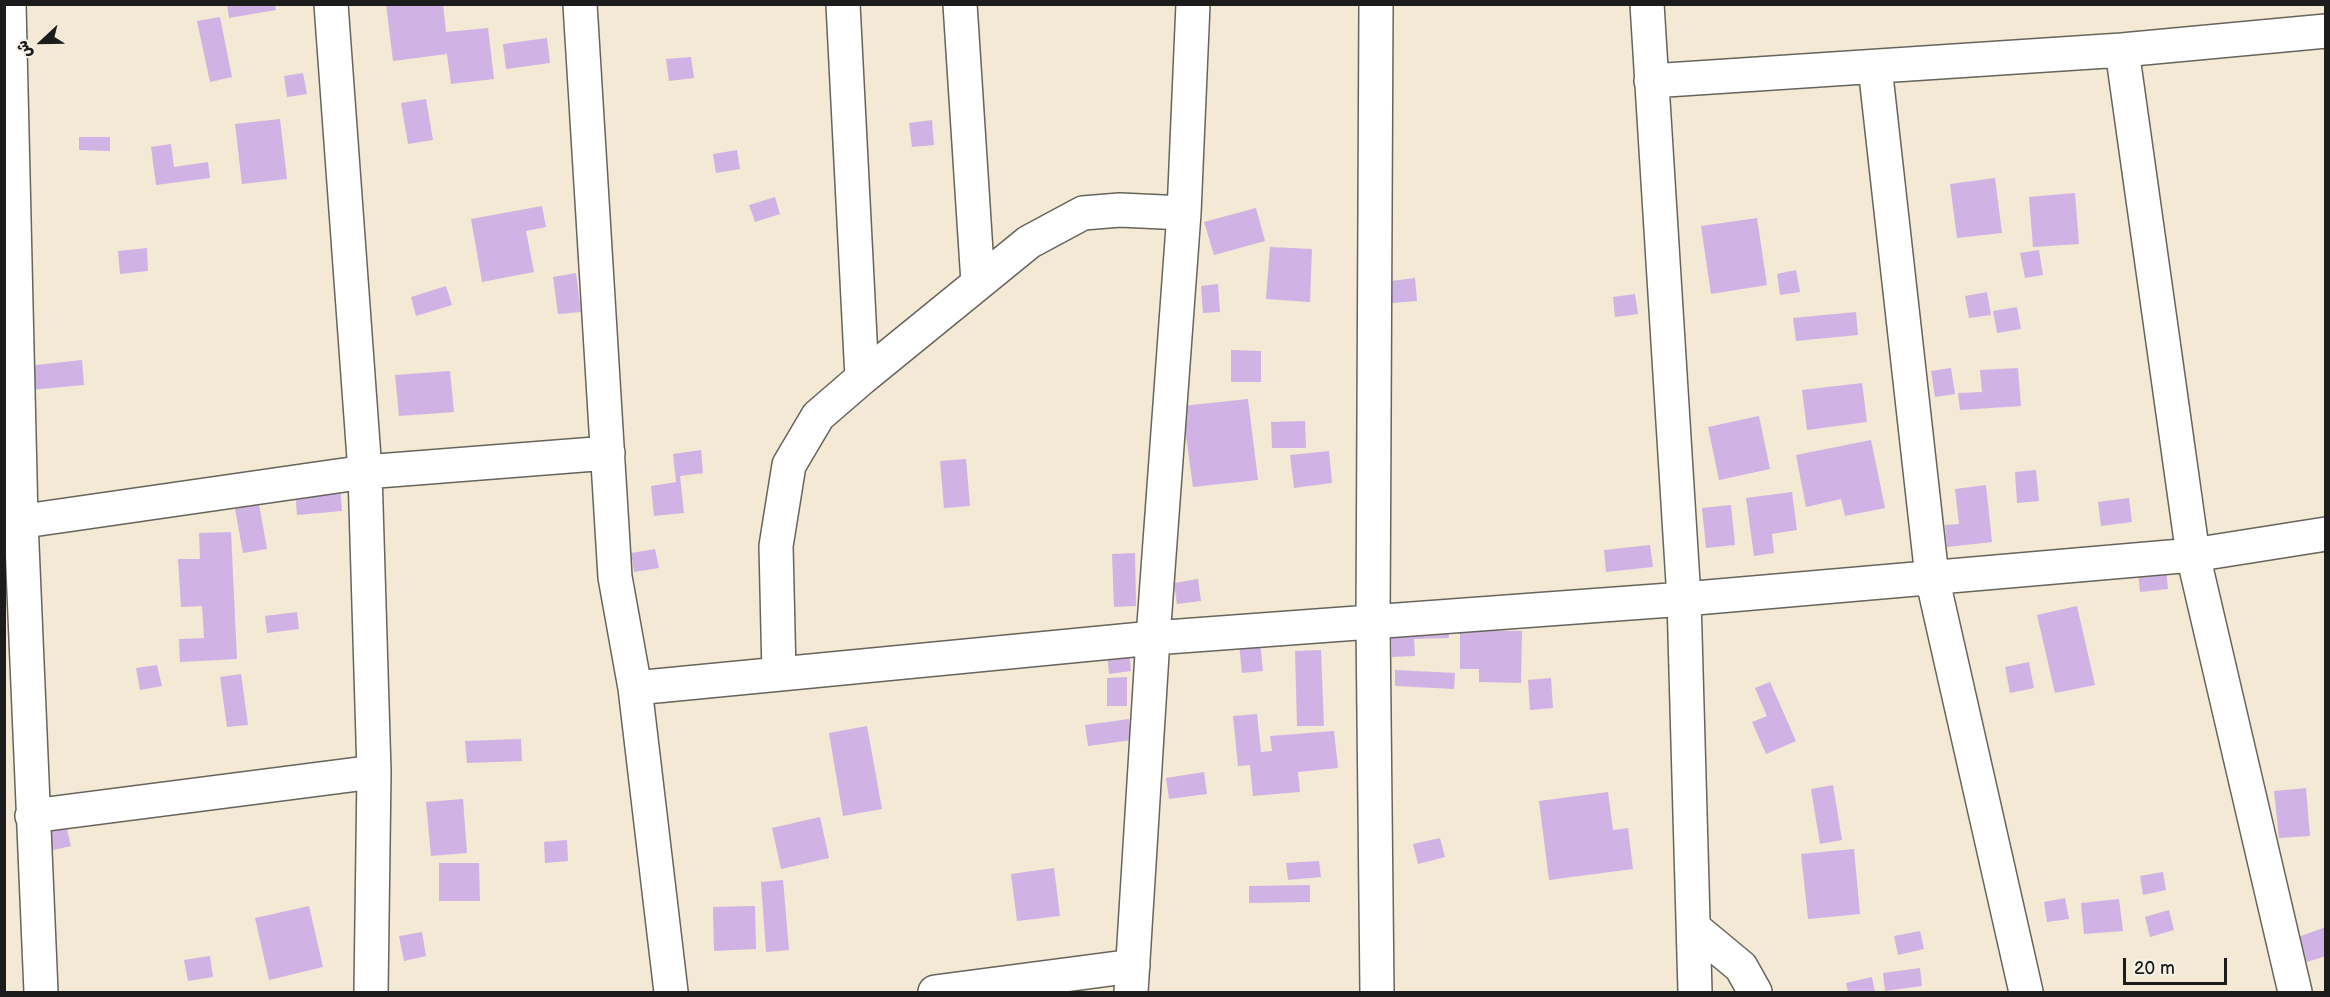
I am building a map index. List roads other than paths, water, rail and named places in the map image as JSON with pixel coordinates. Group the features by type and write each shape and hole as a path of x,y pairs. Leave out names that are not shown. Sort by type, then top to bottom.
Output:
{"street":[{"path":"9,4 13,522 41,993"},
{"path":"331,4 365,472 374,772 371,993"},
{"path":"580,4 615,577 635,688 671,993"},
{"path":"843,4 862,378"},
{"path":"960,4 978,283"},
{"path":"935,993 1132,979 1153,638 1184,213 1193,4"},
{"path":"1376,4 1373,623 1377,993"},
{"path":"1647,4 1684,599 1695,993"},
{"path":"1651,81 2122,50 2325,31"},
{"path":"2122,50 2193,555 2295,993"},
{"path":"1875,67 1932,577 2026,993"},
{"path":"779,674 776,546 789,465 818,416 1029,242 1083,213 1120,210 1184,213"},
{"path":"13,522 365,472 608,453"},
{"path":"635,688 1153,638 1684,599 2193,555 2325,534"},
{"path":"32,816 374,772"},
{"path":"1694,928 1741,967 1755,993"}]}
